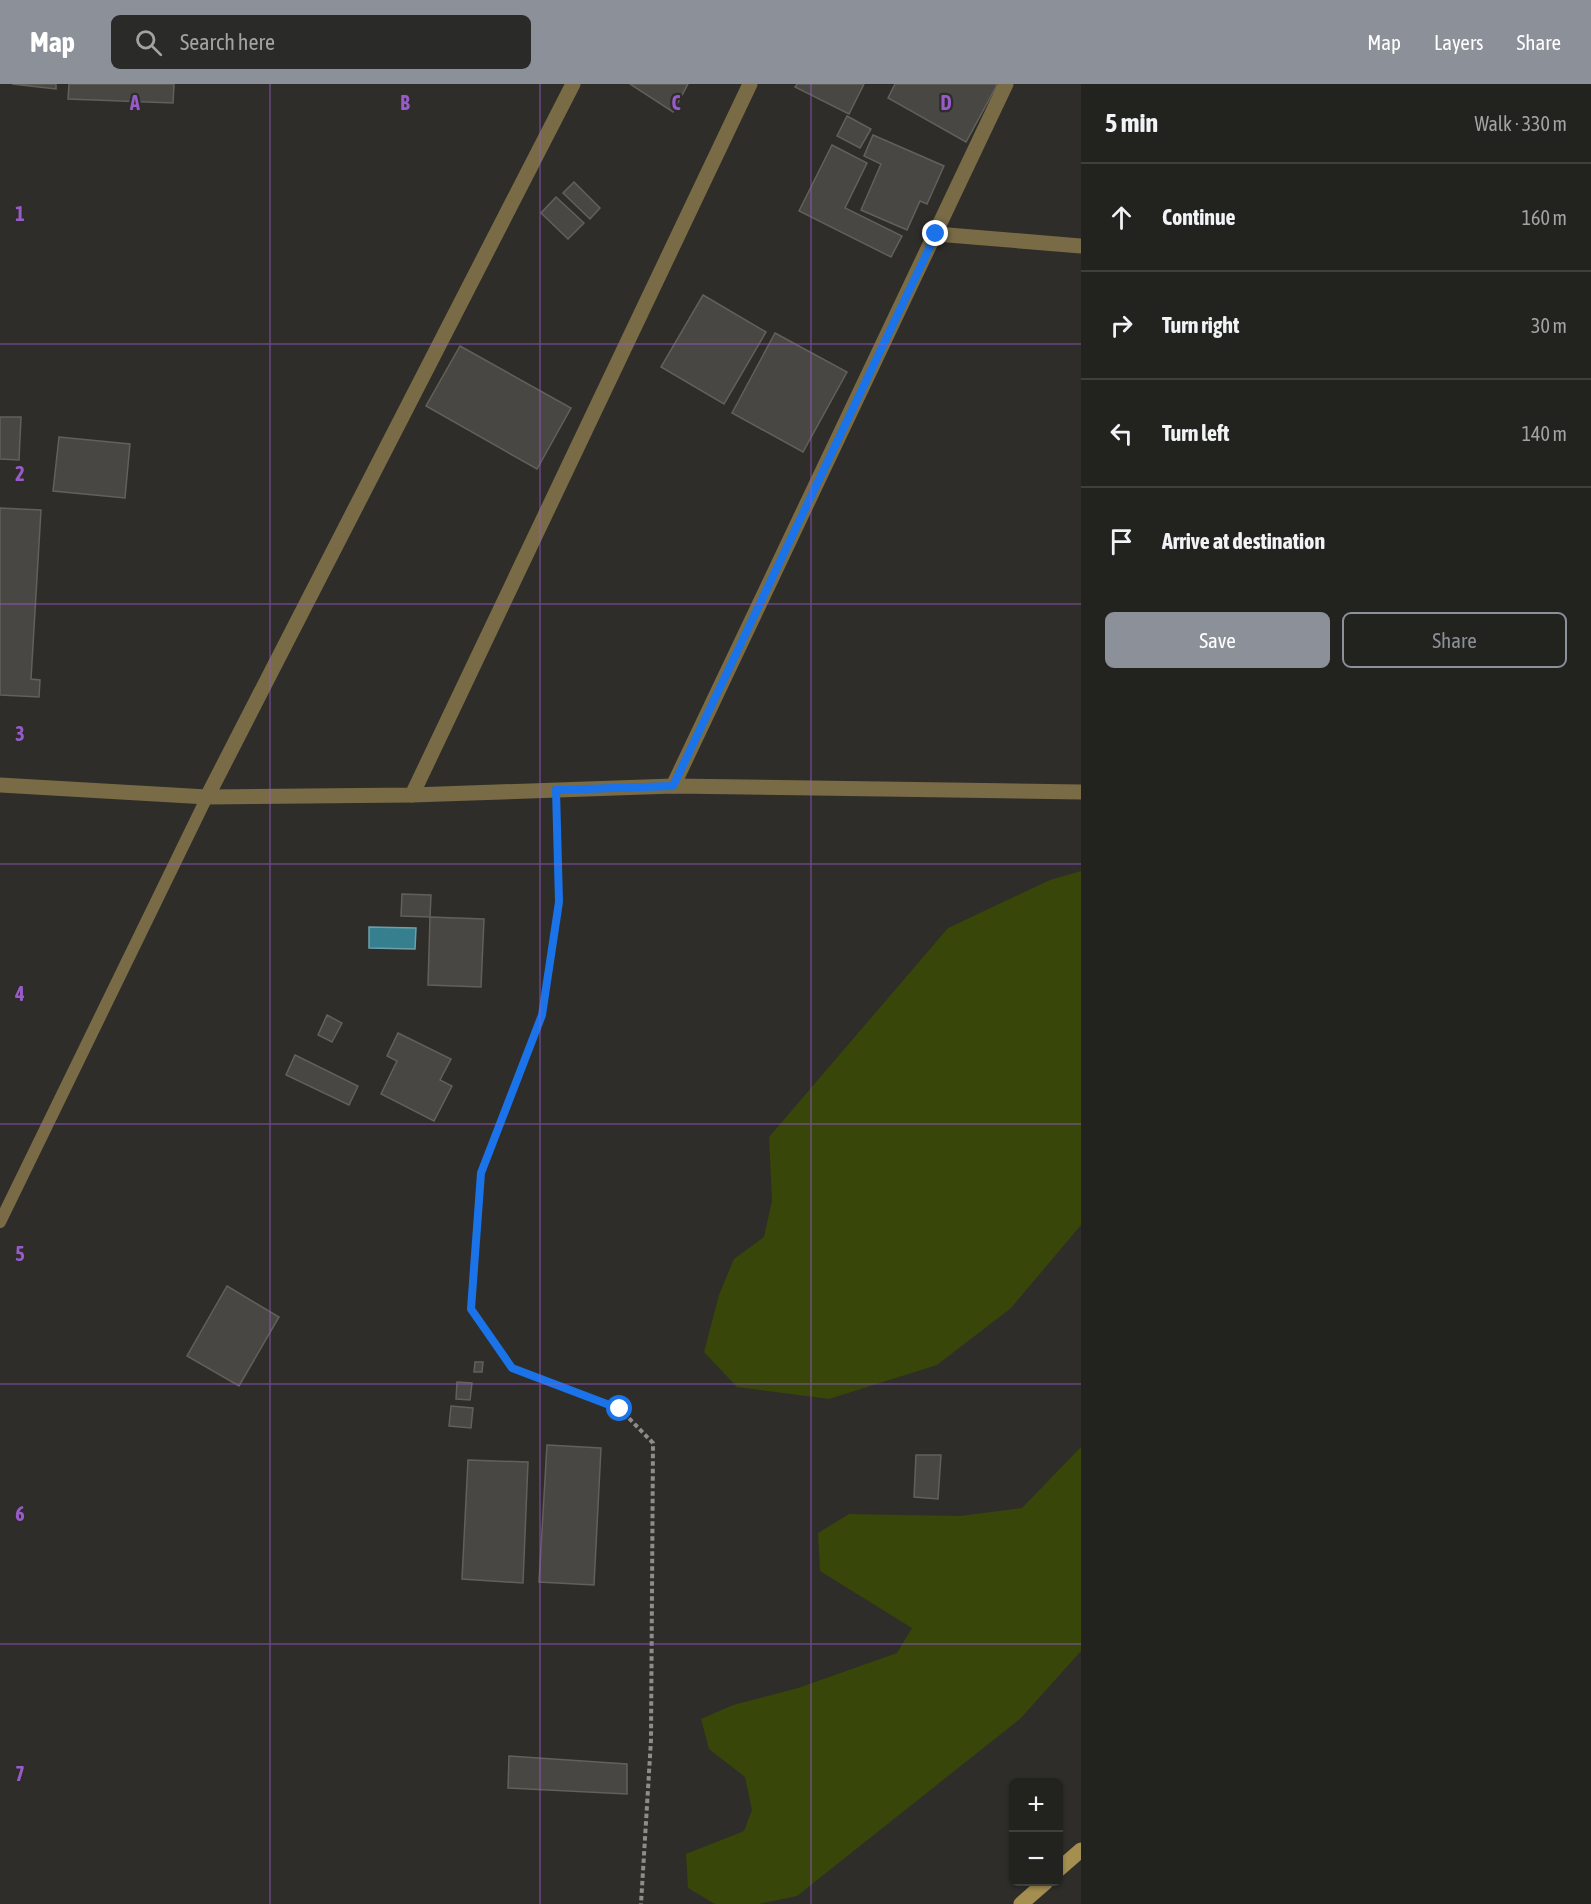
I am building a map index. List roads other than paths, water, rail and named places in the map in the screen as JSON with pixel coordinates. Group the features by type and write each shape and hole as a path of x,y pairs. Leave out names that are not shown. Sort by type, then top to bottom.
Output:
{"main road":[{"path":"1063,1866 1081,1850"},
{"path":"1021,1904 1041,1886"}],"street":[{"path":"207,797 573,84"},
{"path":"412,795 750,84"},
{"path":"673,786 1006,84"},
{"path":"936,234 1081,246"},
{"path":"0,784 207,797 412,795 673,786 1081,792"}],"lane":[{"path":"0,1222 207,797"}],"water":[{"path":"369,927 416,928 415,949 369,948"}]}
